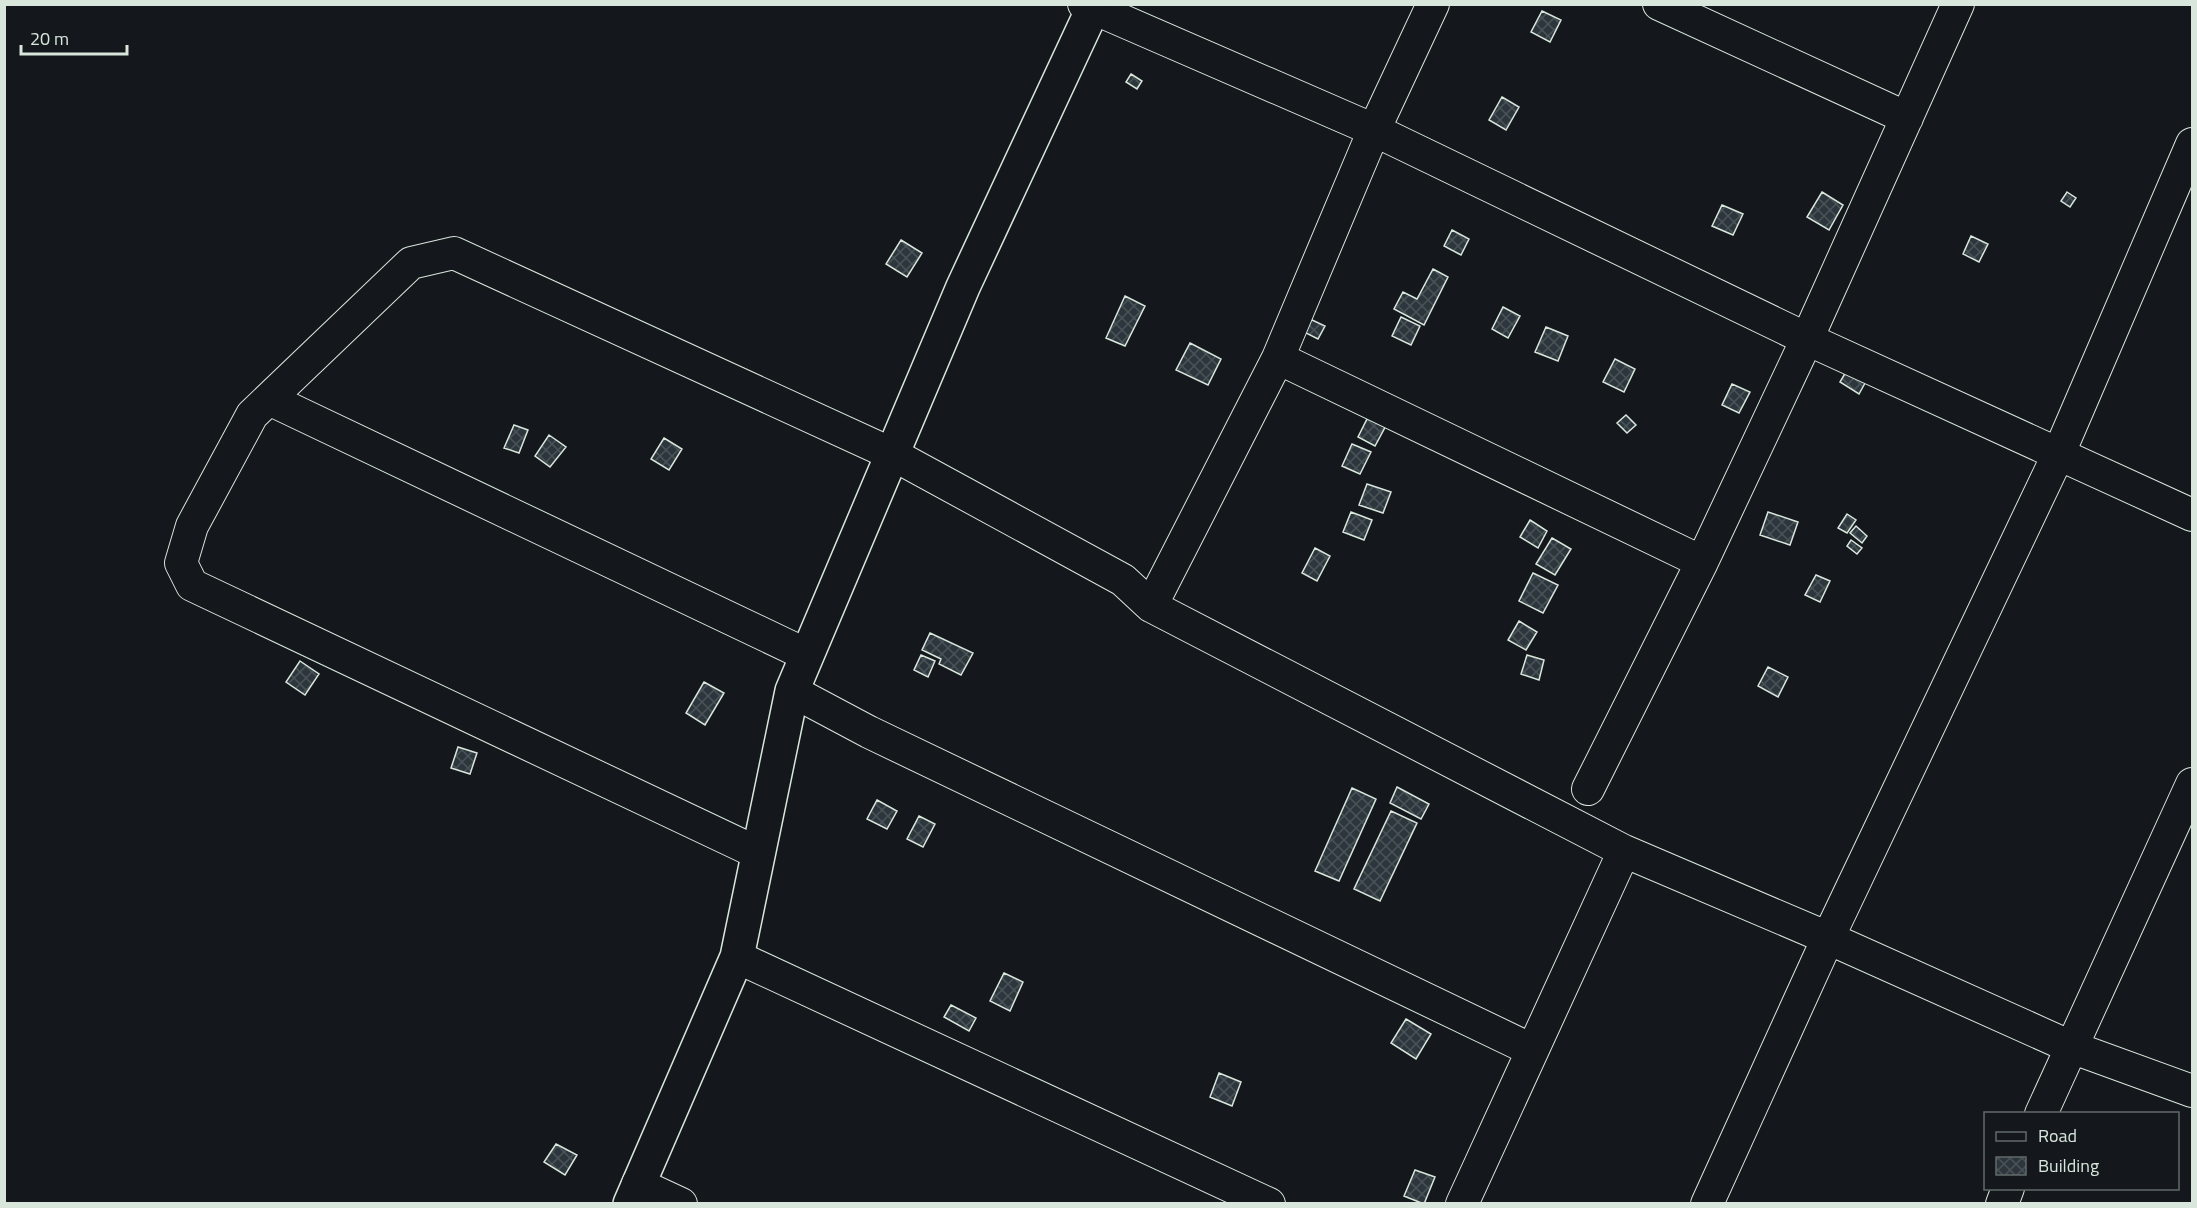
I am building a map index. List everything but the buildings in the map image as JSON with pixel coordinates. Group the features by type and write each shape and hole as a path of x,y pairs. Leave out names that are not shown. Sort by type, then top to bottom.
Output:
{"street":[{"path":"1151,606 1278,358 1374,130 1433,4"},
{"path":"1659,4 1907,118"},
{"path":"1588,789 1702,562 1807,339 1958,4"},
{"path":"681,1203 634,1194 737,957 792,691 963,287 1091,6 1374,130 1807,339 2193,515"},
{"path":"1707,1203 1828,938 2059,453 2193,144"},
{"path":"758,853 192,585 181,563 192,526 252,415 411,263 454,253 892,454 1123,580 1151,606 1624,851 1828,938 2071,1047 2193,1091"},
{"path":"1278,358 1702,562"},
{"path":"269,399 807,655"},
{"path":"792,691 869,732 1533,1050"},
{"path":"2041,1112 2193,784"},
{"path":"1462,1203 1624,851"},
{"path":"737,957 1269,1203"}]}
